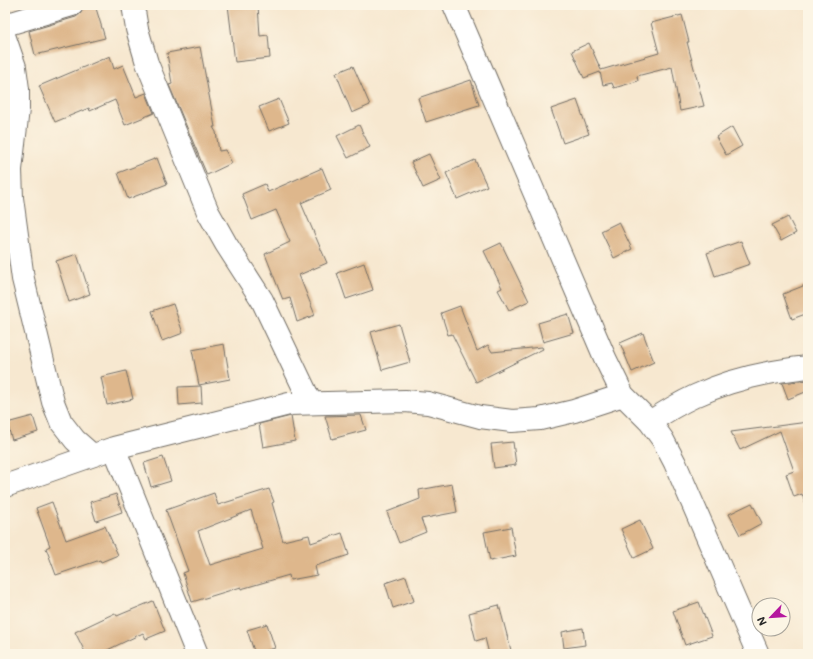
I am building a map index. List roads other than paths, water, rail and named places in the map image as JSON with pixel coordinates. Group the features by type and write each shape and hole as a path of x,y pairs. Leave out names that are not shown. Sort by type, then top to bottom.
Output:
{"street":[{"path":"5,25 72,5"},
{"path":"133,5 137,29 147,63 208,212 226,244 262,300 311,403"},
{"path":"454,5 599,343 623,395 650,422 663,440 675,463 758,654"},
{"path":"5,38 15,67 18,89 18,109 11,170 12,198 23,279 52,402 61,422 74,440 92,455"},
{"path":"650,422 696,395 728,384 782,370 808,367"},
{"path":"5,486 114,448 289,404 405,401 428,403 480,417 512,421 540,419 574,411 623,395"},
{"path":"114,448 197,654"}]}
